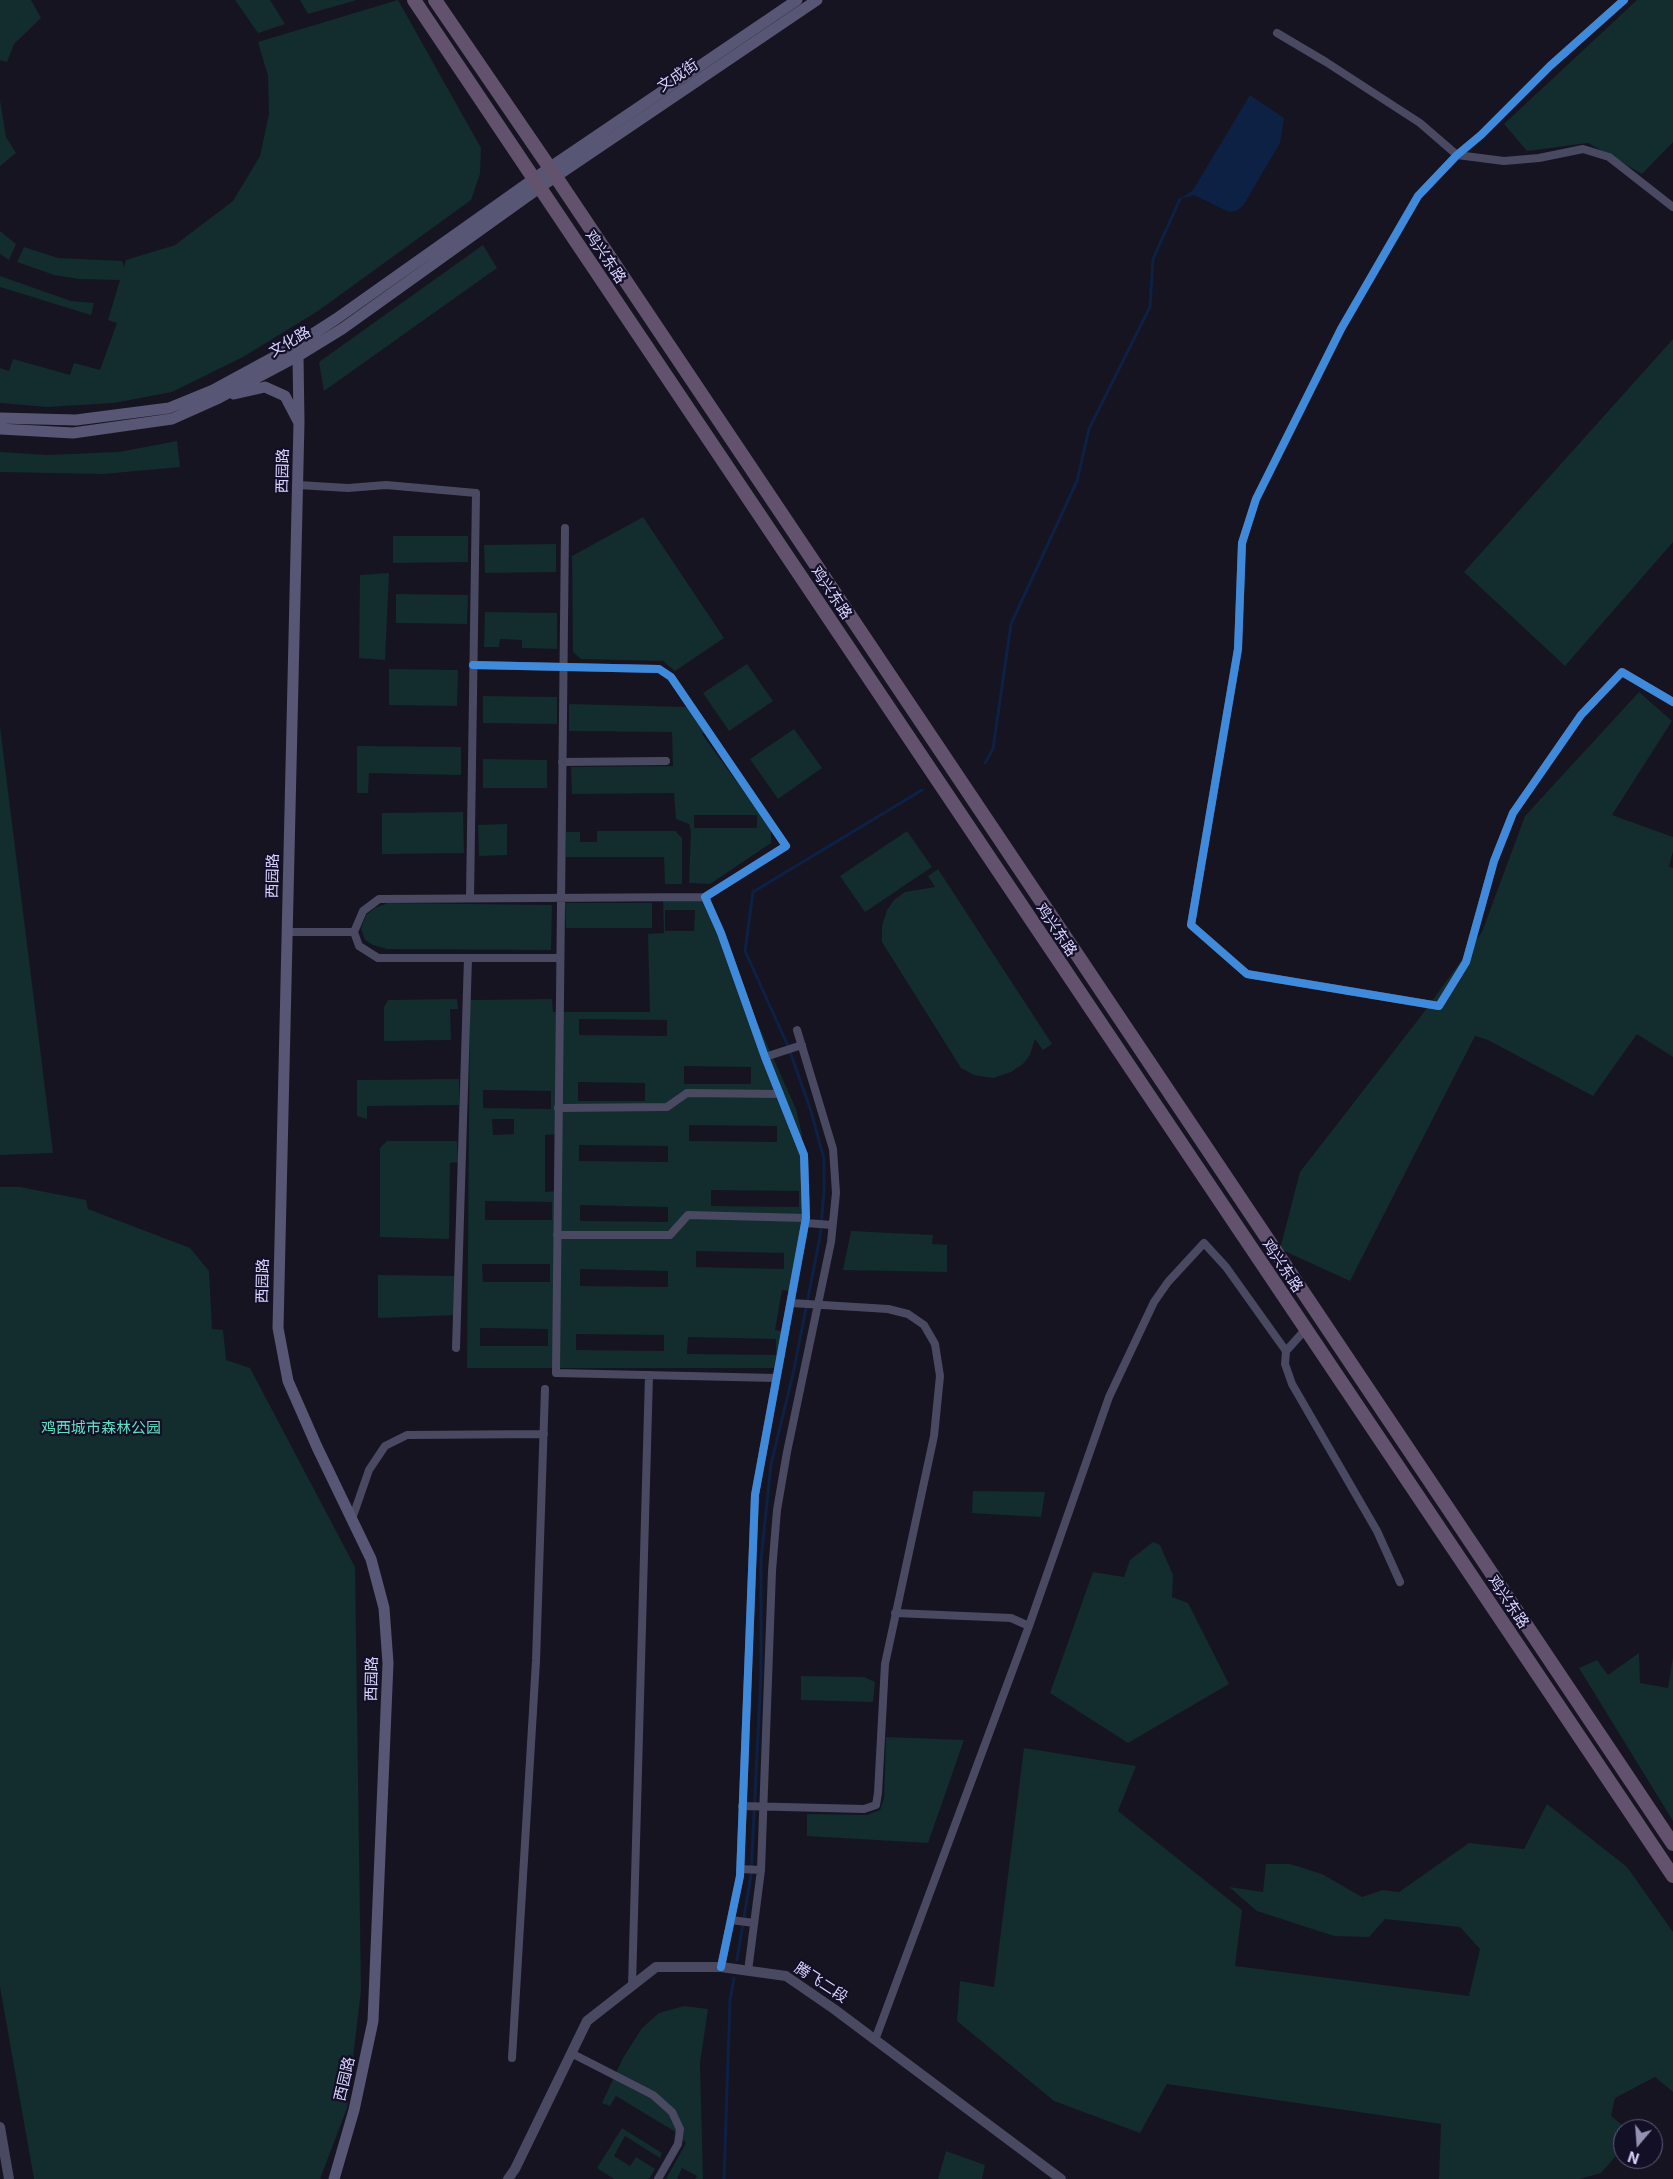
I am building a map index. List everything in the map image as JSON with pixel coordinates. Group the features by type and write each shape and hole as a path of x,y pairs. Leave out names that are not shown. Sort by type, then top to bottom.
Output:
{"highway":[{"name":"鸡兴东路","path":"414,0 1673,1876"},
{"name":"鸡兴东路","path":"435,0 1673,1844"}],"main road":[{"name":"文成街","path":"552,173 796,0"},
{"name":"文成街","path":"552,173 817,0"},
{"name":"文化路","path":"0,418 76,420 169,408 213,390 342,329 552,173"},
{"name":"文化路","path":"0,429 72,433 172,419 219,398 296,351"},
{"name":"西园路","path":"296,351 299,422 298,486 278,1328 288,1381 317,1447 371,1559 384,1608 388,1663 373,2022 354,2110 334,2179"},
{"path":"219,398 265,387 285,396 299,422"}],"street":[{"path":"1624,0 1550,66 1481,135 1457,155 1418,196 1341,329 1256,499 1242,543 1238,649 1191,925 1247,974 1438,1006 1466,962 1494,861 1513,813 1581,715 1622,672 1673,702"},
{"path":"1277,34 1326,62 1420,124 1457,155 1504,161 1539,158 1583,149 1609,157 1673,207"},
{"path":"298,486 348,488 386,485 476,493 470,898"},
{"path":"565,528 556,1373 776,1378"},
{"path":"473,665 659,669 671,676 786,846 705,897 379,898 363,911 354,932 359,946 378,958 559,958"},
{"path":"562,762 666,761"},
{"path":"705,897 721,933 765,1057 804,1155 806,1220 754,1495 740,1869 721,1967"},
{"path":"287,932 354,932"},
{"path":"456,1348 468,958"},
{"path":"748,1971 761,1870 772,1572 777,1510 787,1452 818,1304 836,1193 834,1148 797,1030"},
{"path":"765,1057 802,1045"},
{"path":"558,1108 667,1107 687,1092 780,1094"},
{"path":"557,1235 670,1235 688,1215 806,1220 832,1225"},
{"path":"876,2040 1029,1626 1109,1397 1154,1302 1168,1282 1204,1243 1226,1267 1286,1351"},
{"path":"742,1806 864,1809 876,1805 885,1664 934,1436 940,1376 935,1344 924,1325 908,1314 888,1308 791,1303"},
{"path":"1305,1330 1286,1351 1285,1364 1292,1384 1377,1531 1400,1582"},
{"path":"632,1986 649,1375"},
{"path":"512,2058 536,1661 545,1389"},
{"path":"352,1519 369,1470 385,1446 408,1435 544,1434"},
{"path":"895,1613 1011,1618 1029,1626"},
{"path":"740,1869 761,1870"},
{"path":"731,1920 754,1923"},
{"name":"腾飞二段","path":"508,2179 515,2169 587,2021 656,1967 721,1967 786,1976 876,2040 1061,2179"},
{"path":"572,2053 653,2095 672,2112 680,2129 678,2144 658,2179"},
{"path":"0,2127 9,2179"}],"green space":[{"path":"0,0 31,0 41,18 14,44 7,62 0,60"},
{"path":"235,0 270,0 285,24 258,33"},
{"path":"300,0 357,0 308,14"},
{"path":"398,0 481,148 480,174 471,200 318,311 243,357 172,392 114,403 47,407 0,403 0,368 9,371 13,359 70,375 74,363 100,370 117,323 108,320 120,280 79,279 54,275 17,262 24,247 58,258 122,261 124,267 126,260 175,245 233,201 260,156 269,114 268,76 258,42"},
{"path":"1637,0 1673,0 1673,142 1642,174 1588,143 1527,151 1504,124"},
{"path":"0,100 6,137 16,153 0,166"},
{"path":"0,231 16,244 9,260 0,254"},
{"path":"483,245 497,268 324,391 319,362"},
{"path":"0,276 71,301 94,303 91,315 0,287"},
{"path":"1673,339 1673,542 1565,666 1464,572"},
{"path":"177,441 180,467 103,474 0,472 0,452 47,455 119,452"},
{"path":"643,517 724,638 675,671 663,661 581,659 573,652 572,556"},
{"path":"393,536 468,536 468,562 393,563"},
{"path":"556,544 556,572 485,573 484,545"},
{"path":"389,573 385,660 359,658 360,575"},
{"path":"396,594 468,595 467,624 396,623"},
{"path":"485,612 557,613 557,649 522,648 522,640 500,639 499,647 484,647"},
{"path":"747,664 773,701 729,731 703,693"},
{"path":"389,669 458,670 457,706 389,705"},
{"path":"1639,692 1672,721 1612,815 1673,837 1673,851 1669,867 1673,868 1673,1057 1637,1034 1593,1096 1488,1040 1475,1036 1350,1281 1280,1249 1300,1172 1421,1016 1482,932 1525,816"},
{"path":"483,696 557,697 557,724 483,723"},
{"path":"569,704 687,707 705,732 702,734 771,829 771,843 710,884 689,883 691,832 689,824 676,819 674,793 572,794 571,767 673,766 672,732 569,731","holes":["694,815 757,815 757,828 694,828"]},
{"path":"0,727 53,1153 0,1155"},
{"path":"794,729 822,768 778,799 750,759"},
{"path":"357,746 461,747 461,775 369,773 368,793 357,793"},
{"path":"483,759 547,760 547,788 483,788"},
{"path":"463,812 464,853 382,854 382,813"},
{"path":"507,824 507,855 479,856 478,825"},
{"path":"597,831 675,831 682,838 682,884 665,884 664,857 566,857 566,832 580,832 580,842 597,842"},
{"path":"907,831 932,867 865,912 840,876"},
{"path":"938,869 1052,1044 1043,1050 1035,1039 1030,1055 1023,1064 1011,1072 993,1078 974,1075 961,1068 882,942 882,926 887,910 894,900 905,892 935,887 928,876"},
{"path":"702,899 796,1109 802,1134 802,1224 790,1291 782,1290 775,1330 783,1331 774,1368 467,1368 470,1000 552,999 553,1012 650,1012 648,934 664,933 663,900","holes":["665,910 695,910 694,931 665,931","579,1019 667,1020 667,1036 579,1035","684,1066 751,1067 751,1084 684,1084","578,1082 645,1083 645,1101 578,1101","483,1090 551,1091 551,1109 483,1108","492,1119 514,1119 514,1134 493,1135","689,1125 777,1126 777,1142 689,1141","558,1134 557,1191 545,1192 545,1135","579,1145 668,1146 668,1162 579,1161","711,1190 799,1191 799,1207 711,1206","485,1201 552,1202 552,1220 485,1220","580,1205 668,1207 668,1222 580,1221","696,1251 784,1253 784,1269 696,1267","482,1264 550,1264 550,1282 483,1282","580,1269 668,1271 668,1287 580,1286","480,1328 548,1329 548,1346 480,1346","576,1334 664,1335 664,1351 576,1350","688,1337 776,1339 776,1355 687,1354"]},
{"path":"388,903 552,905 551,950 387,949 373,945 365,940 361,929 366,915 375,908"},
{"path":"565,903 652,903 652,928 566,928"},
{"path":"457,999 458,1009 450,1009 451,1040 384,1041 384,1007 388,1000"},
{"path":"459,1079 459,1105 367,1106 367,1119 357,1116 357,1080"},
{"path":"387,1141 457,1141 458,1162 450,1163 449,1239 380,1237 380,1148"},
{"name":"鸡西城市森林公园","path":"0,1187 20,1187 86,1200 88,1209 190,1248 209,1271 212,1329 223,1330 226,1360 250,1368 355,1567 361,1991 347,2108 320,2179 34,2179 0,1987"},
{"path":"851,1231 933,1235 932,1244 947,1245 947,1272 843,1270"},
{"path":"378,1275 458,1276 457,1315 378,1318"},
{"path":"973,1491 1045,1492 1041,1517 972,1513"},
{"path":"1153,1542 1160,1545 1173,1575 1172,1597 1188,1603 1229,1684 1128,1743 1050,1693 1093,1572 1124,1577 1130,1560"},
{"path":"1639,1653 1640,1683 1668,1688 1673,1657 1673,1821 1579,1668 1597,1660 1608,1675"},
{"path":"801,1676 864,1677 875,1682 873,1702 801,1700"},
{"path":"886,1737 964,1740 928,1843 807,1836 807,1814 867,1815 880,1810 884,1798"},
{"path":"1024,1748 1136,1766 1118,1811 1242,1910 1235,1966 1469,1996 1480,1949 1460,1927 1385,1919 1369,1937 1334,1936 1257,1911 1229,1887 1263,1892 1266,1864 1290,1864 1322,1874 1362,1897 1383,1890 1399,1892 1469,1843 1524,1849 1547,1804 1627,1867 1673,1932 1673,2092 1655,2077 1615,2098 1611,2116 1615,2119 1613,2119 1613,2159 1601,2173 1580,2179 1439,2179 1441,2124 1167,2084 1140,2133 1054,2101 957,2021 960,1981 994,1987"},
{"path":"684,2006 708,2009 700,2063 703,2179 695,2179 697,2176 682,2168 677,2179 666,2179 686,2143 674,2131 616,2096 610,2106 602,2103 623,2058 642,2028 659,2013"},
{"path":"622,2128 662,2153 660,2158 625,2136 614,2156 630,2166 636,2157 655,2169 649,2179 614,2179 597,2168"},
{"path":"946,2151 985,2165 982,2179 938,2179"}],"water":[{"path":"1250,95 1284,118 1280,143 1243,206 1236,211 1229,212 1194,195 1180,199 1193,190"}],"waterway":[{"path":"985,763 993,749 1011,624 1077,481 1089,429 1150,307 1153,259 1180,199"},
{"path":"737,1960 751,1875 761,1674 761,1560 771,1464 793,1374 820,1237 824,1192 824,1159 811,1111 788,1046 745,951 753,892 922,790"},
{"path":"724,2179 730,2000 734,1978"}],"cycle path":[{"path":"1624,0 1550,66 1481,135 1457,155 1418,196 1341,329 1256,499 1242,543 1238,649 1191,925 1247,974 1439,1006 1466,962 1494,861 1513,813 1581,715 1622,672 1673,702"},
{"path":"473,665 659,669 671,677 786,846 705,897 721,933 765,1057 804,1155 806,1218 755,1495 740,1876 721,1967"}]}
